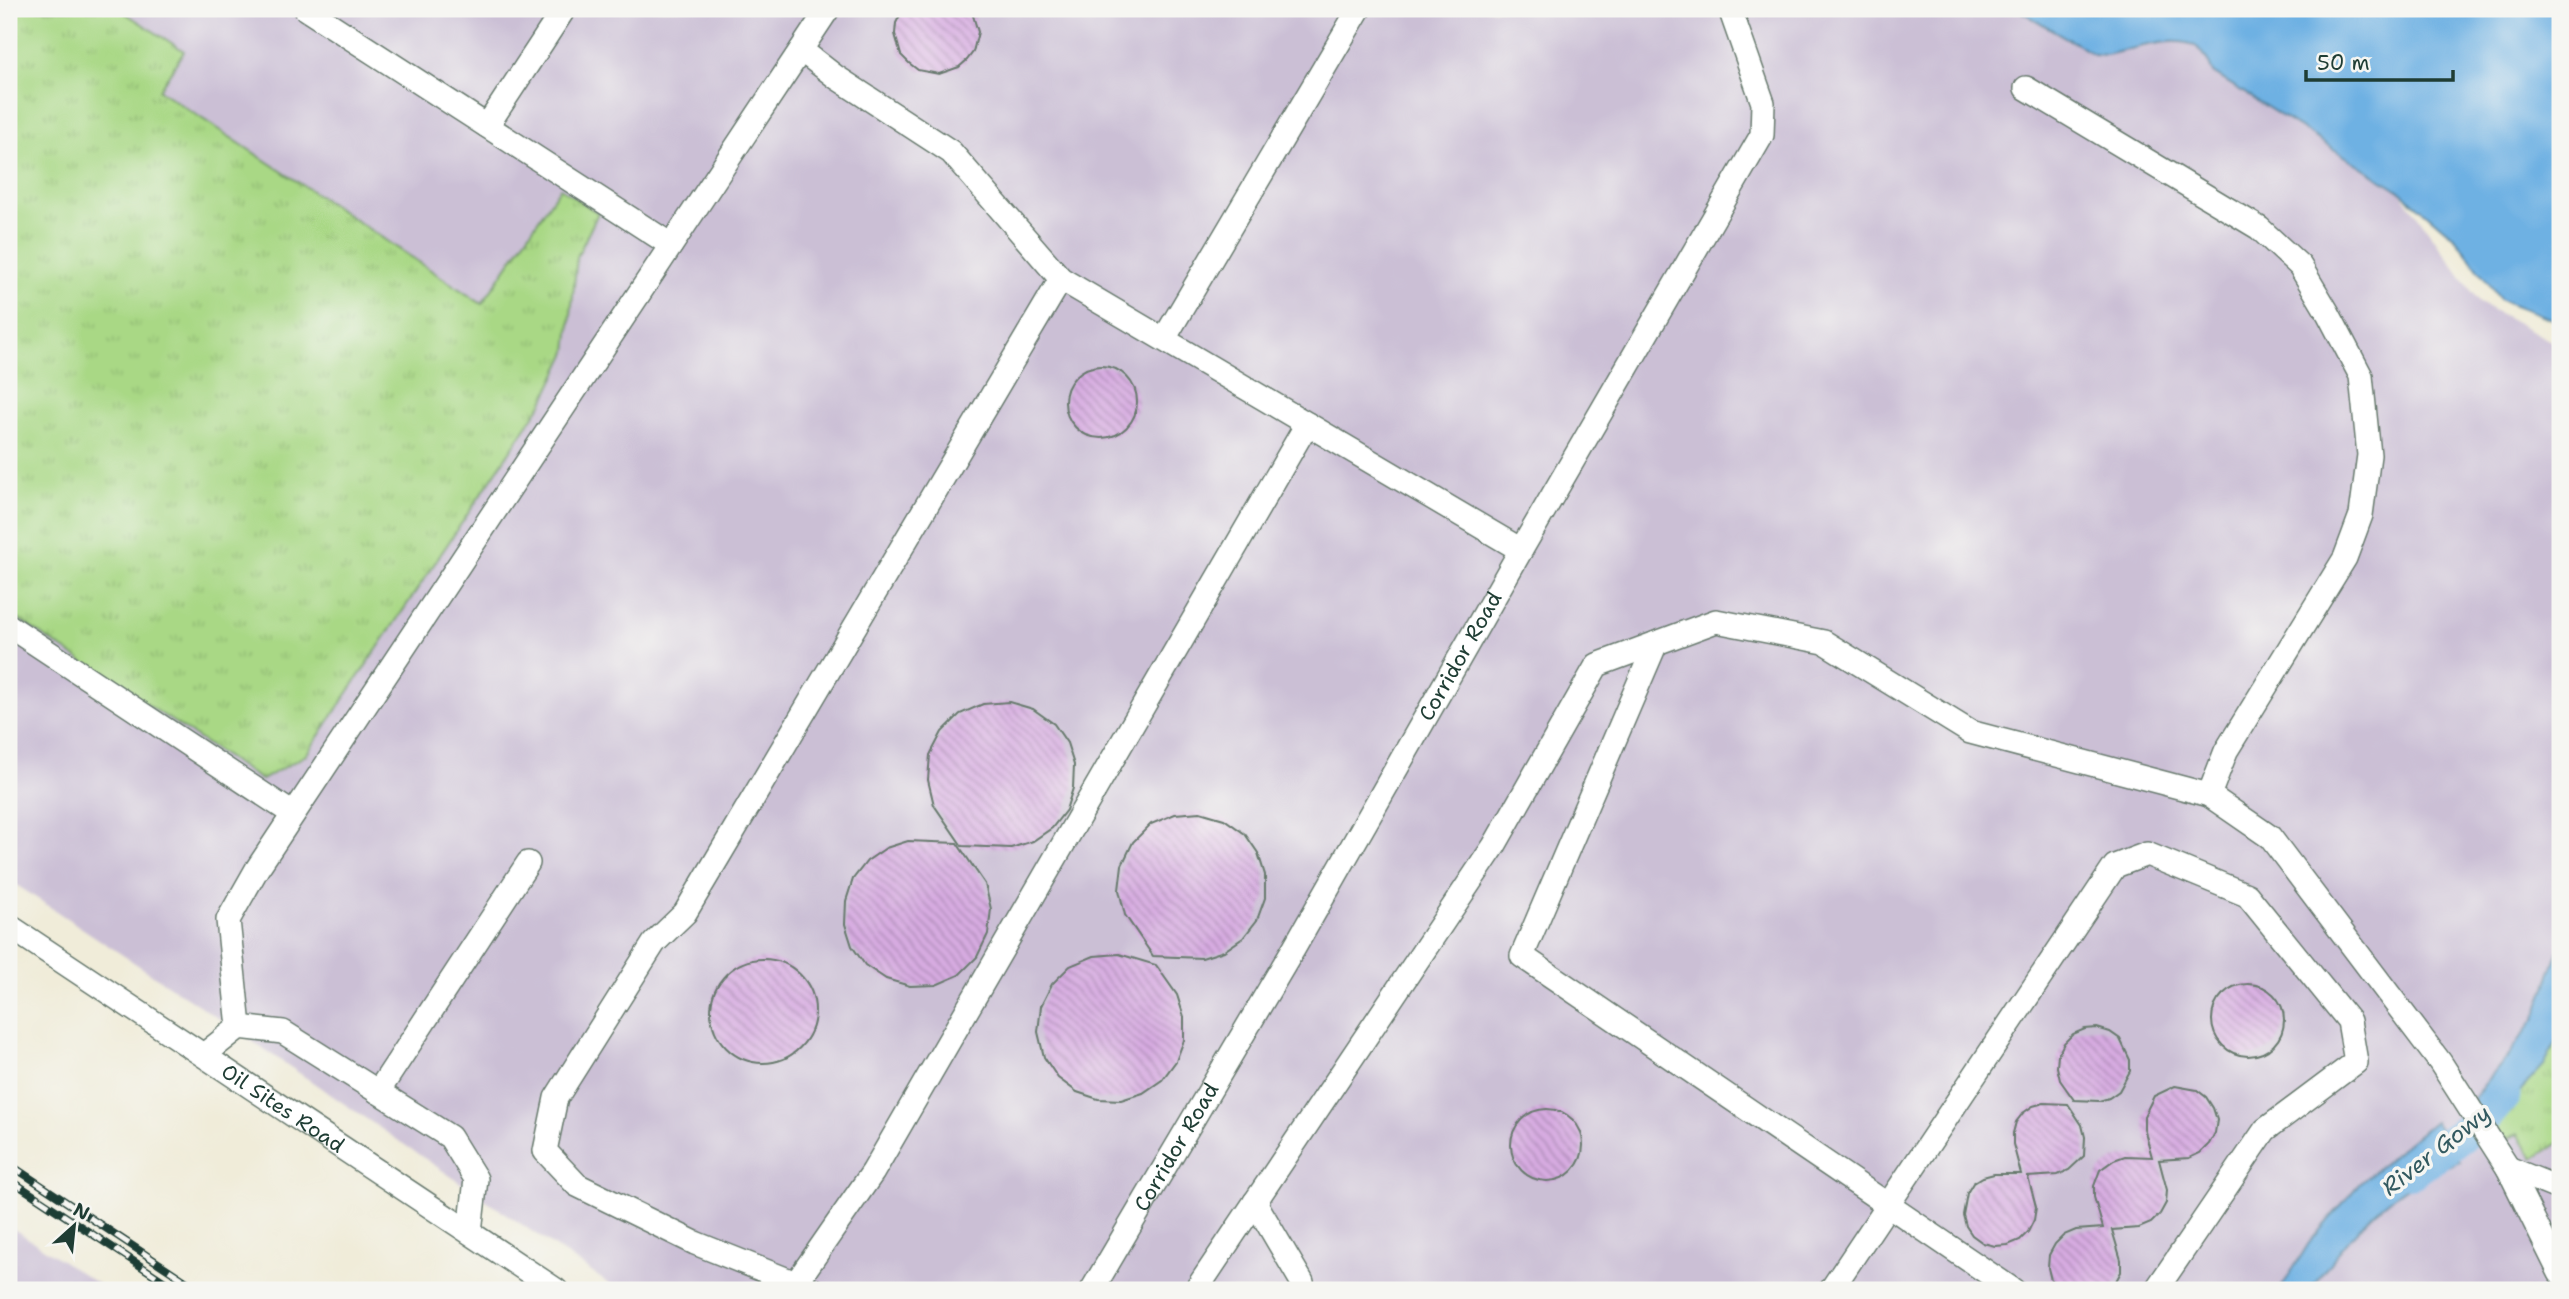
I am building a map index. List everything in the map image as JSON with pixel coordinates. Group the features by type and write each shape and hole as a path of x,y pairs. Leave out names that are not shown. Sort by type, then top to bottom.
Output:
{"street":[{"path":"306,9 671,245"},
{"path":"487,126 564,9"},
{"path":"239,1027 228,920 257,869 828,9"},
{"path":"1164,340 1359,9"},
{"name":"Corridor Road","path":"1092,1290 1294,948 1762,135 1763,103 1730,9"},
{"path":"801,50 836,77 951,152 1060,279 1521,550"},
{"path":"2026,88 2259,228 2300,266 2361,376 2370,455 2361,515 2345,558 2226,751 2208,795"},
{"path":"1060,279 685,914 654,943 556,1098 545,1151 577,1185 695,1243 804,1287 1307,424"},
{"path":"1196,1290 1494,846 1597,665 1716,621 1824,642 1969,732 2208,795 2270,837 2440,1062 2508,1168 2560,1273"},
{"path":"9,626 293,814"},
{"path":"1656,643 1522,956 2013,1290"},
{"path":"1831,1290 2115,866 2147,854 2246,895 2349,1021 2356,1062 2265,1130 2156,1290"},
{"path":"378,1091 528,863"},
{"name":"Oil Sites Road","path":"9,926 556,1290"},
{"path":"205,1055 239,1027 284,1032 450,1137 476,1179 470,1232"},
{"path":"2508,1168 2560,1189"},
{"path":"1255,1202 1302,1282 1303,1290"}],"shaded area":[{"path":"9,9 2017,9 2094,54 2106,55 2176,40 2197,47 2213,73 2400,191 2480,303 2560,346 2560,1290 618,1290 215,1016 9,880"},
{"path":"9,1226 107,1290 9,1290"}],"green space":[{"path":"9,9 119,9 184,51 159,90 482,304 560,188 598,213 577,257 567,352 543,402 306,755 261,780 9,613"},
{"path":"2560,1034 2560,1142 2534,1159 2517,1134 2504,1141 2491,1123 2544,1065"}],"water":[{"path":"2017,9 2560,9 2560,322 2501,300 2456,239 2400,191 2213,73 2204,54 2191,44 2168,42 2106,55 2094,54"},
{"path":"2560,947 2560,1034 2544,1065 2491,1123 2473,1098 2509,1055 2535,1018"},
{"path":"2434,1121 2460,1161 2412,1184 2392,1197 2342,1248 2310,1290 2280,1290 2309,1243 2359,1184"}],"building":[{"path":"903,9 971,9 978,32 973,52 959,67 939,74 918,70 901,55 895,34 896,23"},
{"path":"1108,366 1127,376 1135,388 1135,416 1127,428 1115,436 1094,438 1075,428 1067,416 1065,395 1075,376 1087,368"},
{"path":"1009,702 1033,709 1054,724 1067,743 1074,765 1073,788 1066,810 1052,828 1033,841 1011,848 962,846 934,805 928,780 930,755 942,732 960,714 983,704"},
{"path":"1200,812 1224,819 1245,834 1258,853 1265,875 1265,898 1257,920 1243,938 1224,951 1202,958 1153,956 1125,915 1119,890 1122,865 1133,842 1151,824 1175,814"},
{"path":"908,841 957,843 985,884 991,909 988,934 977,957 959,975 936,985 910,986 886,979 865,965 852,946 845,924 846,901 853,879 867,861 886,848"},
{"path":"1119,954 1156,965 1177,995 1184,1017 1184,1040 1176,1061 1162,1080 1143,1093 1121,1100 1098,1099 1077,1092 1058,1078 1044,1057 1038,1032 1041,1006 1052,984 1070,966 1094,956"},
{"path":"763,959 783,963 800,974 811,991 815,1011 811,1031 800,1048 783,1059 763,1063 743,1059 726,1048 715,1031 711,1011 715,991 726,974 743,963"},
{"path":"2255,984 2274,994 2282,1006 2282,1034 2274,1046 2262,1054 2241,1056 2222,1046 2214,1034 2212,1013 2222,994 2234,986"},
{"path":"2097,1028 2120,1039 2130,1060 2130,1071 2119,1091 2109,1098 2099,1101 2074,1100 2060,1080 2058,1055 2073,1034"},
{"path":"2175,1086 2197,1090 2213,1108 2217,1120 2215,1133 2209,1144 2200,1153 2189,1158 2159,1160 2167,1190 2166,1203 2160,1214 2151,1223 2139,1228 2112,1230 2121,1260 2121,1272 2111,1290 2058,1290 2051,1280 2048,1268 2049,1255 2055,1244 2064,1235 2076,1230 2103,1228 2094,1197 2094,1186 2100,1170 2125,1156 2152,1157 2144,1128 2144,1116 2154,1096"},
{"path":"2044,1103 2068,1104 2082,1125 2085,1137 2084,1156 2069,1170 2058,1175 2028,1177 2036,1207 2034,1220 2020,1240 2008,1245 1983,1243 1972,1235 1966,1226 1963,1215 1967,1193 1973,1183 1983,1177 1994,1174 2021,1174 2013,1144 2016,1122 2033,1106"},
{"path":"1554,1109 1573,1119 1581,1131 1581,1159 1573,1171 1561,1179 1540,1181 1521,1171 1513,1159 1511,1138 1521,1119 1533,1111"}],"waterway":[{"name":"River Gowy","path":"2412,1171 2481,1121 2503,1095"}],"railway":[{"path":"9,1164 199,1290"},
{"path":"9,1179 177,1290"}]}
